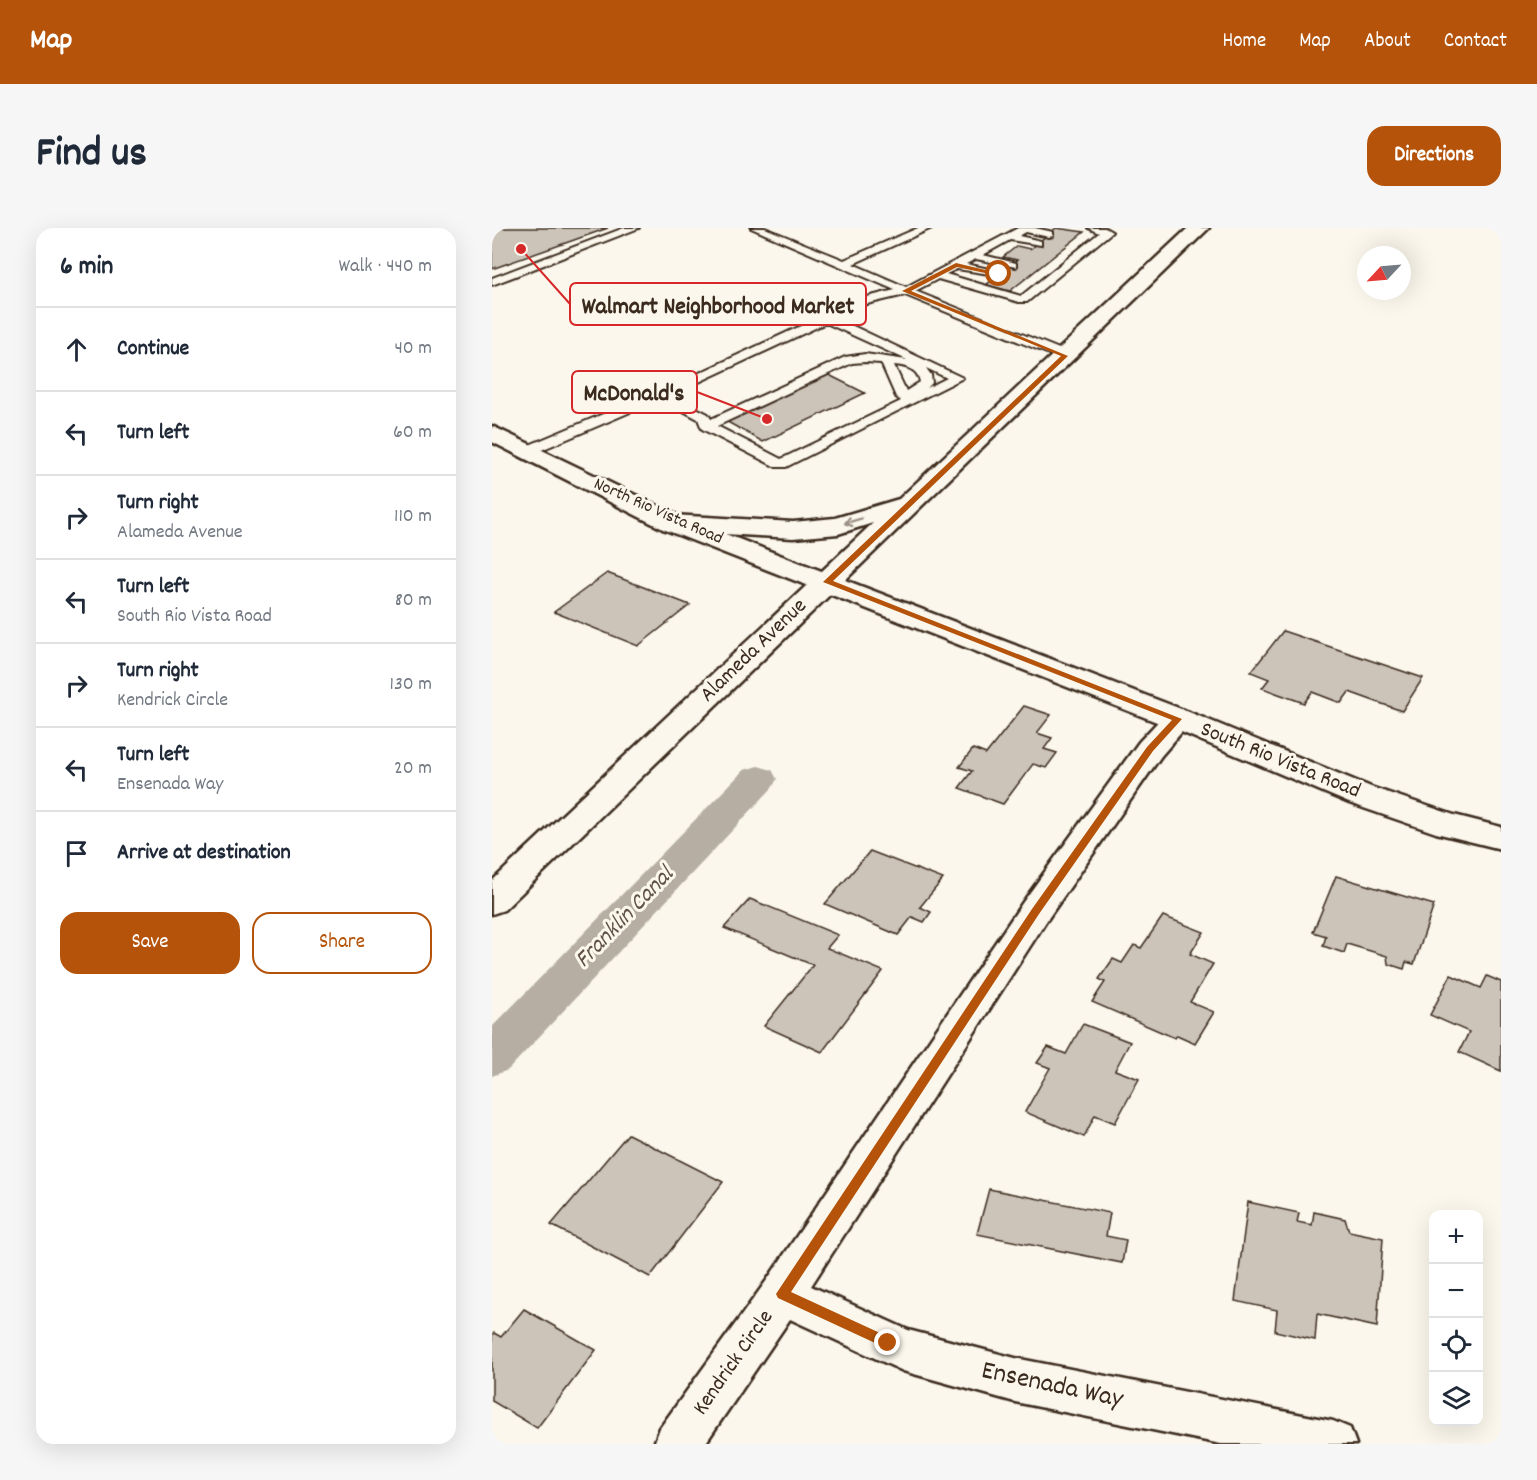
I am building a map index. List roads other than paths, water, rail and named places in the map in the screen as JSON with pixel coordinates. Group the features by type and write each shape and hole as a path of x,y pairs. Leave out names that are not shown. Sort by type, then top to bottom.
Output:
{"street":[{"name":"Alameda Avenue","path":"492,901 1199,228"},
{"name":"North Rio Vista Road","path":"492,434 672,523 827,582"},
{"path":"672,523 793,530 838,526 909,504"},
{"name":"South Rio Vista Road","path":"827,582 1178,719 1360,795 1448,825 1501,838"},
{"name":"Kendrick Circle","path":"677,1444 782,1294 1035,911 1150,749 1178,719"},
{"name":"Ensenada Way","path":"782,1294 914,1353 1015,1380 1333,1444"}],"lane":[{"path":"492,282 634,228"},
{"path":"756,228 1065,356"},
{"path":"844,264 927,228"},
{"path":"527,451 661,394 863,301 906,291 1025,228 1049,234"},
{"path":"937,274 1023,300 1107,232 1093,228"},
{"path":"1010,237 1037,243"},
{"path":"1075,239 1093,244"},
{"path":"1062,249 1081,254"},
{"path":"973,256 1012,265"},
{"path":"956,265 999,274"},
{"path":"1036,270 1054,275"},
{"path":"1024,280 1042,285"},
{"path":"661,394 705,422 781,464 957,378 826,318"},
{"path":"705,422 873,340"},
{"path":"705,422 835,365 865,358 886,360 919,368 925,375 926,383 884,406 880,415"},
{"path":"886,360 902,397"}],"waterway":[{"name":"Franklin Canal","path":"492,1057 758,779"}],"place":[{"name":"Walmart Neighborhood Market","path":"521,249"},
{"name":"McDonald's","path":"767,419"}]}
